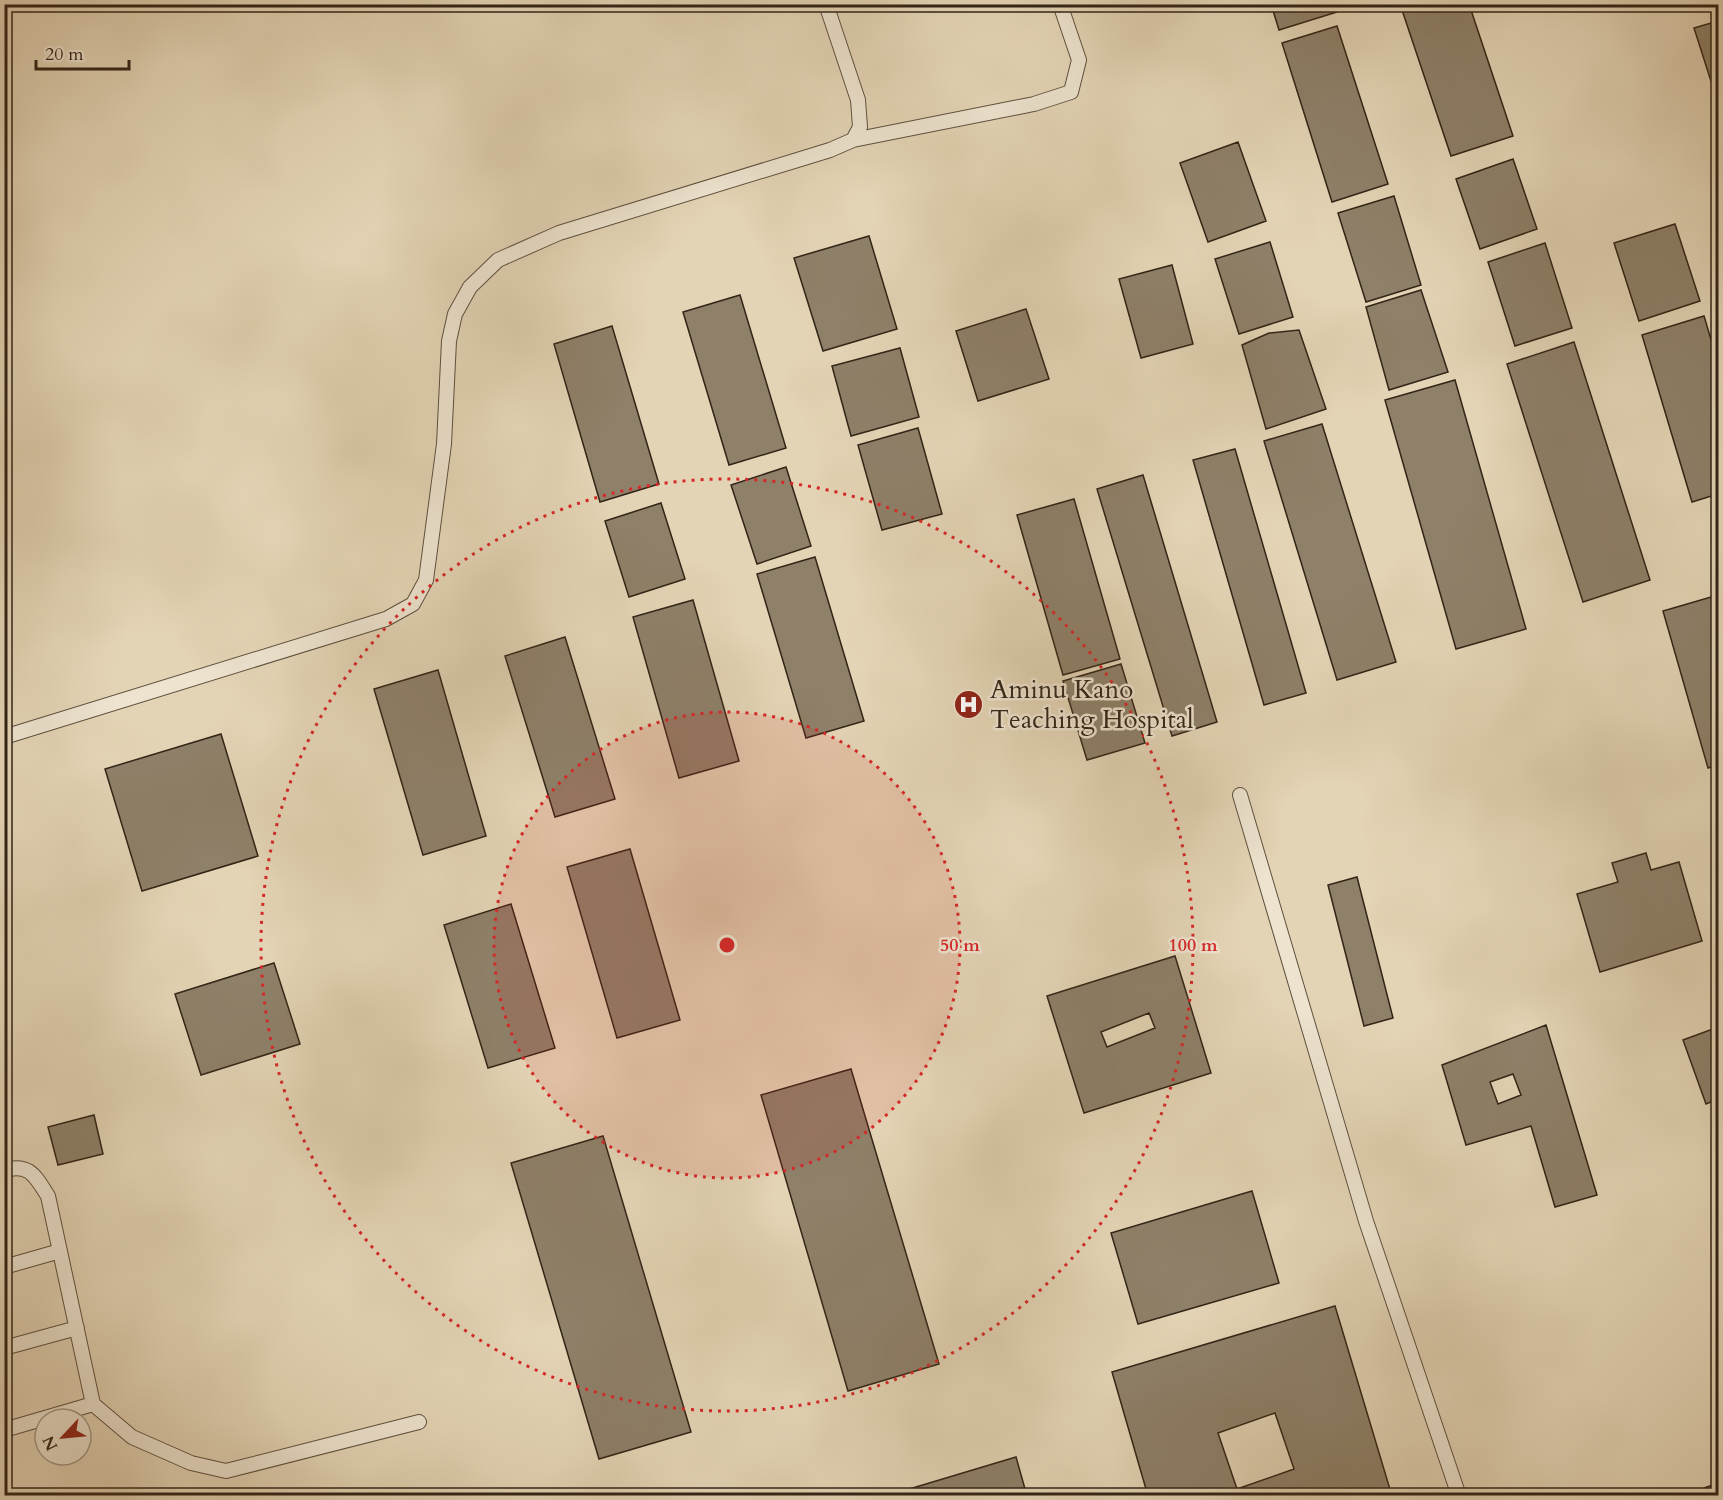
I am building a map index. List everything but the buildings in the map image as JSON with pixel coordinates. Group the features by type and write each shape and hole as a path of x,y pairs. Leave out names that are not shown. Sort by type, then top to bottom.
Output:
{"lane":[{"path":"826,4 858,100 860,127 853,140"},
{"path":"4,737 386,619 413,604 426,580 444,444 449,341 455,314 470,287 498,260 559,233 830,150 853,140 1034,104 1071,92 1079,60 1060,4"},
{"path":"1240,795 1366,1221 1459,1496"},
{"path":"4,1170 17,1166 33,1173 48,1196 93,1404 132,1437 191,1463 226,1471 419,1422"},
{"path":"4,1267 60,1251"},
{"path":"4,1348 76,1328"},
{"path":"4,1430 93,1404"}],"place":[{"name":"Aminu Kano Teaching Hospital","path":"969,704"}]}
